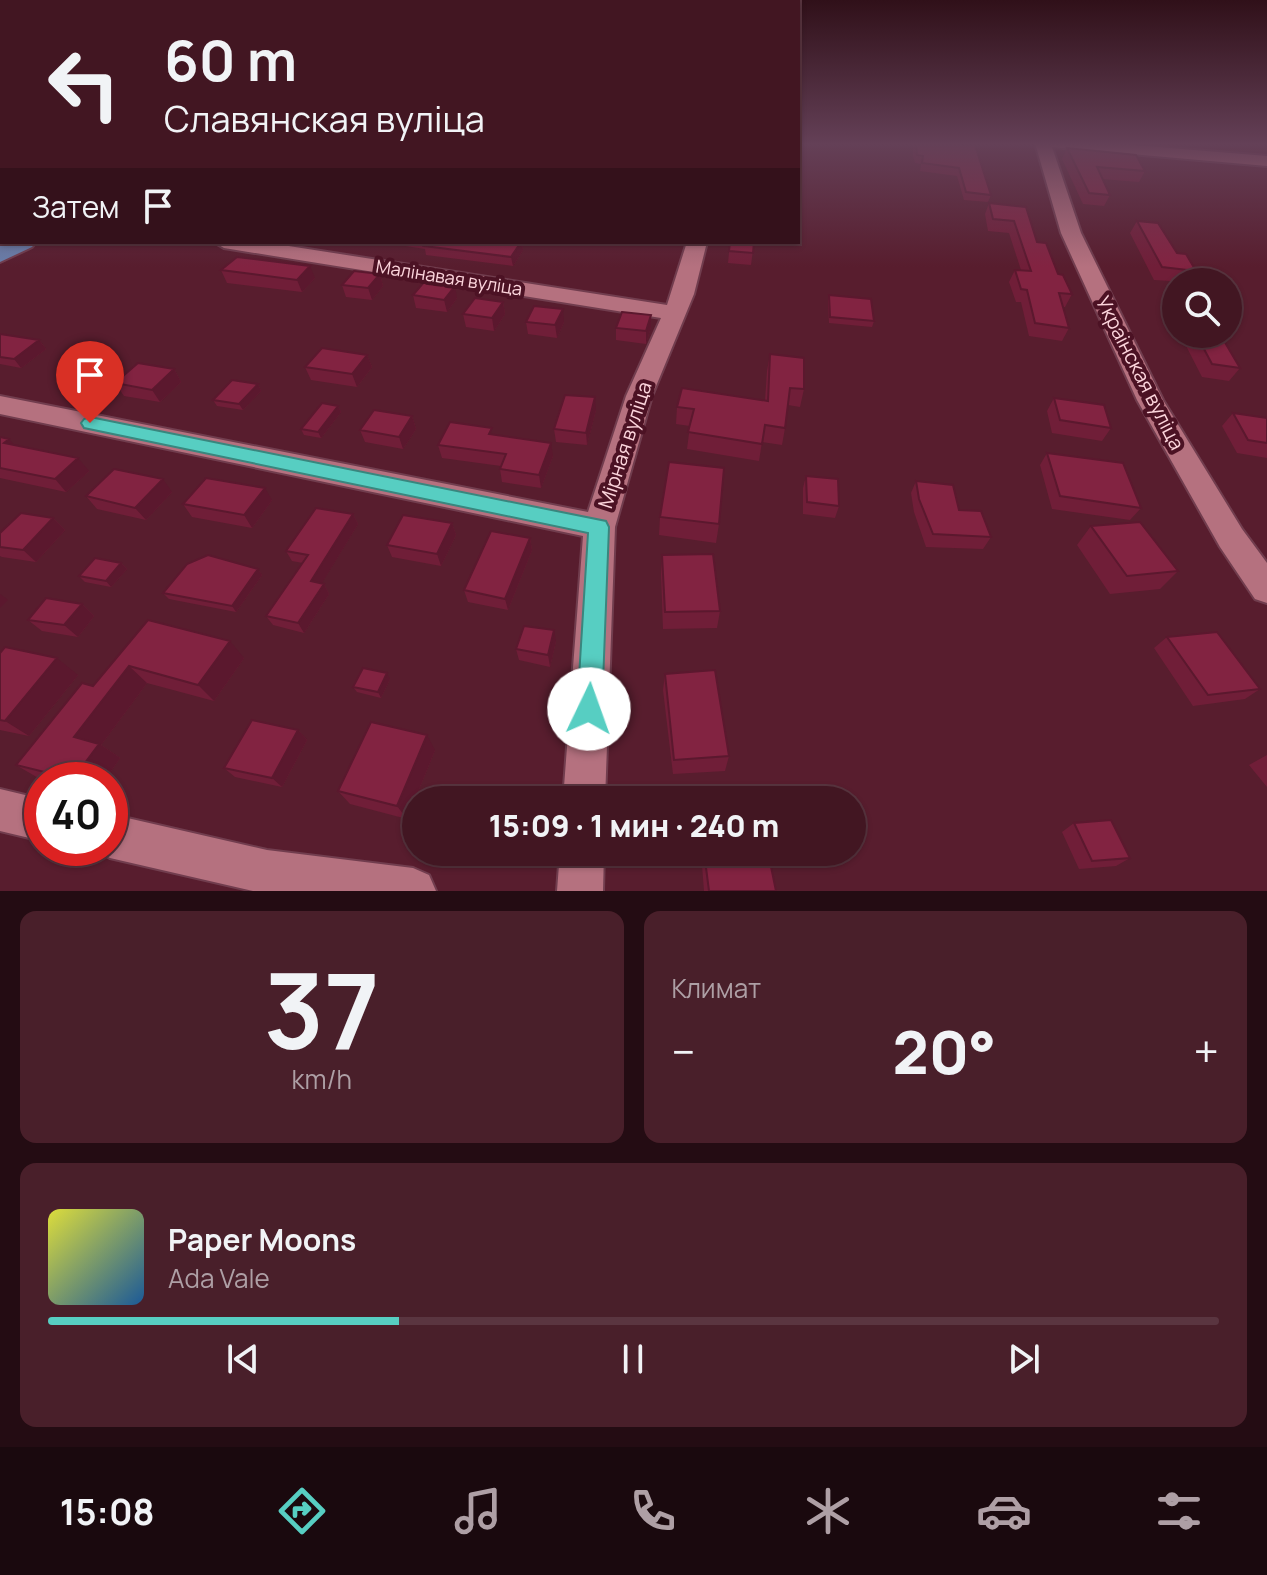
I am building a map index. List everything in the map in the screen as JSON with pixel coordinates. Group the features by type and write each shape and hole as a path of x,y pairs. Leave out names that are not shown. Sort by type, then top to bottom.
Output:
{"main road":[{"path":"0,254 19,244"}],"street":[{"name":"Украінская вуліца","path":"1056,185 1071,233 1150,400 1223,525 1267,589"},
{"name":"Малінавая вуліца","path":"237,244 675,313"},
{"name":"Мірная вуліца","path":"585,786 599,527 639,396 675,313 696,244"},
{"path":"0,405 599,527"},
{"path":"0,810 24,816"},
{"path":"128,840 267,872 413,891"},
{"path":"580,891 581,866"}],"building":[{"path":"964,185 988,185 991,195 966,192"},
{"path":"1085,185 1105,185 1110,195 1089,193"},
{"path":"989,203 1026,207 1037,242 1046,243 1058,274 1063,275 1072,294 1059,293 1069,328 1035,323 1027,290 1021,289 1015,270 1031,271 1014,221 993,219"},
{"path":"1137,221 1158,223 1177,253 1186,254 1194,268 1162,267"},
{"path":"426,244 520,244 511,257 424,246"},
{"path":"730,244 754,244 753,253 729,251"},
{"path":"237,257 310,266 297,280 221,270"},
{"path":"354,271 380,274 368,288 342,285"},
{"path":"424,282 455,286 444,300 413,295"},
{"path":"829,295 871,299 874,321 830,317"},
{"path":"475,298 503,302 492,318 463,314"},
{"path":"534,306 563,309 555,325 526,322"},
{"path":"622,312 651,315 646,331 616,328"},
{"path":"0,334 39,340 14,359 0,357"},
{"path":"322,348 367,355 352,374 305,367"},
{"path":"1203,348 1228,348 1240,368 1212,364"},
{"path":"770,354 804,358 804,389 790,388 785,428 765,425 762,444 688,432 694,409 677,407 682,388 768,401"},
{"path":"138,363 174,369 152,390 115,383"},
{"path":"232,380 258,384 239,404 213,400"},
{"path":"565,395 595,397 586,433 554,429"},
{"path":"1054,398 1104,405 1111,428 1060,420"},
{"path":"322,403 338,406 318,432 301,429"},
{"path":"374,410 412,416 399,437 360,430"},
{"path":"1233,413 1267,418 1267,443 1248,440"},
{"path":"450,422 492,428 489,434 551,443 539,475 500,469 506,454 438,445"},
{"path":"0,437 9,439 4,443 78,458 55,479 0,468"},
{"path":"1047,453 1123,463 1141,508 1060,496"},
{"path":"669,462 724,468 719,524 660,517"},
{"path":"114,469 163,479 135,508 86,496"},
{"path":"806,476 838,479 839,506 807,502"},
{"path":"206,478 265,488 244,515 183,504"},
{"path":"916,481 953,485 959,510 981,511 991,537 933,534 919,499"},
{"path":"316,508 353,514 311,581 324,584 298,623 266,616 308,555 286,551"},
{"path":"21,513 53,518 23,550 0,547 0,533"},
{"path":"403,515 452,523 437,554 387,545"},
{"path":"1140,522 1178,571 1127,576 1091,526"},
{"path":"491,531 530,538 505,599 464,590"},
{"path":"713,554 720,611 665,612 662,555"},
{"path":"208,555 258,569 232,606 163,593 187,564"},
{"path":"95,558 121,563 106,581 79,576"},
{"path":"46,598 82,604 64,625 28,620"},
{"path":"148,620 230,641 198,685 129,666 74,737 99,744 86,762 24,762 24,767 16,765 82,683 93,686"},
{"path":"524,626 554,630 548,655 516,649"},
{"path":"1217,632 1260,689 1208,695 1167,637"},
{"path":"5,647 57,658 5,721 0,720 0,653"},
{"path":"363,668 387,673 378,692 353,687"},
{"path":"715,670 729,756 674,760 665,674"},
{"path":"252,720 298,730 272,778 224,768"},
{"path":"371,722 427,735 405,786 402,786 397,806 338,791"},
{"path":"1111,820 1130,858 1092,861 1074,823"},
{"path":"706,866 771,866 776,891 709,891"}],"route":[{"path":"90,423 599,527 589,709"}]}
